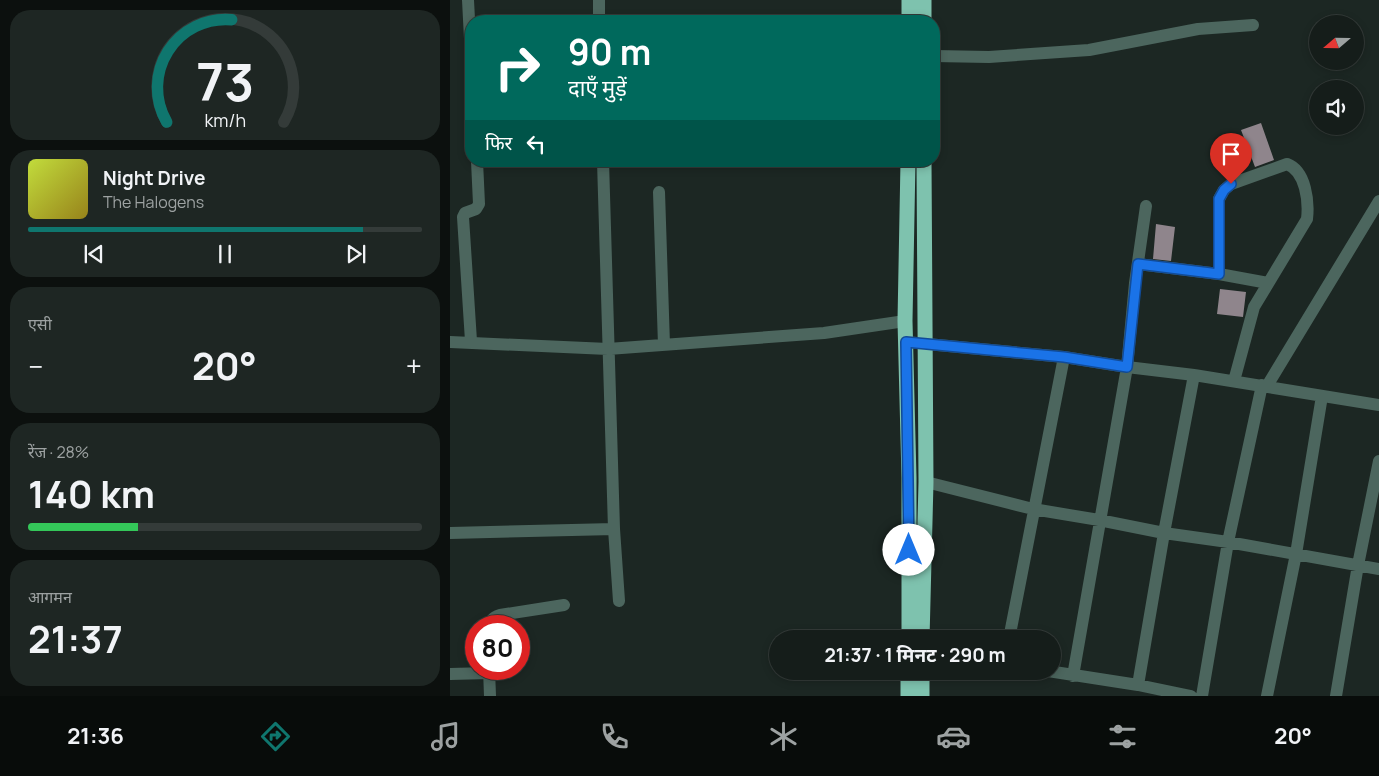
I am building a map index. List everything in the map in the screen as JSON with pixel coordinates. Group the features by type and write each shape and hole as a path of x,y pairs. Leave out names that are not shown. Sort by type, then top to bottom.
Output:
{"highway":[{"path":"909,0 909,15"},
{"path":"924,0 924,15"},
{"path":"908,167 906,342 909,630"},
{"path":"922,630 926,482 924,167"},
{"path":"908,680 908,696"},
{"path":"922,680 922,696"}],"street":[{"path":"468,0 469,15"},
{"path":"599,0 599,15"},
{"path":"940,56 990,57 1089,50 1198,29 1253,25"},
{"path":"1219,274 1219,199 1224,190 1231,184 1287,164 1293,166 1300,175 1306,193 1308,210 1306,219 1254,307 1234,381"},
{"path":"471,342 464,217 465,213 476,209 479,204 476,167"},
{"path":"603,167 614,529 619,601"},
{"path":"659,192 664,345"},
{"path":"1202,696 1228,542 1265,386 1379,201"},
{"path":"1073,676 1127,367 1146,206"},
{"path":"1138,264 1219,274 1268,283"},
{"path":"450,342 608,349 824,333 906,321"},
{"path":"906,342 1064,357 1234,381 1379,405"},
{"path":"1011,630 1064,357"},
{"path":"1138,685 1194,375"},
{"path":"1267,696 1296,554 1322,396"},
{"path":"1336,696 1358,565 1379,461"},
{"path":"926,482 1033,509 1379,569"},
{"path":"450,533 614,529"},
{"path":"500,615 564,605"},
{"path":"450,674 465,673"},
{"path":"1061,674 1138,685 1191,696"},
{"path":"489,680 490,696"}],"building":[{"path":"1261,123 1274,160 1255,167 1241,130"},
{"path":"1156,224 1175,227 1171,261 1153,259"},
{"path":"1220,289 1246,292 1243,317 1217,314"}],"route":[{"path":"909,550 906,342 1064,357 1127,367 1138,264 1219,274 1219,199 1224,190 1231,184"}]}
